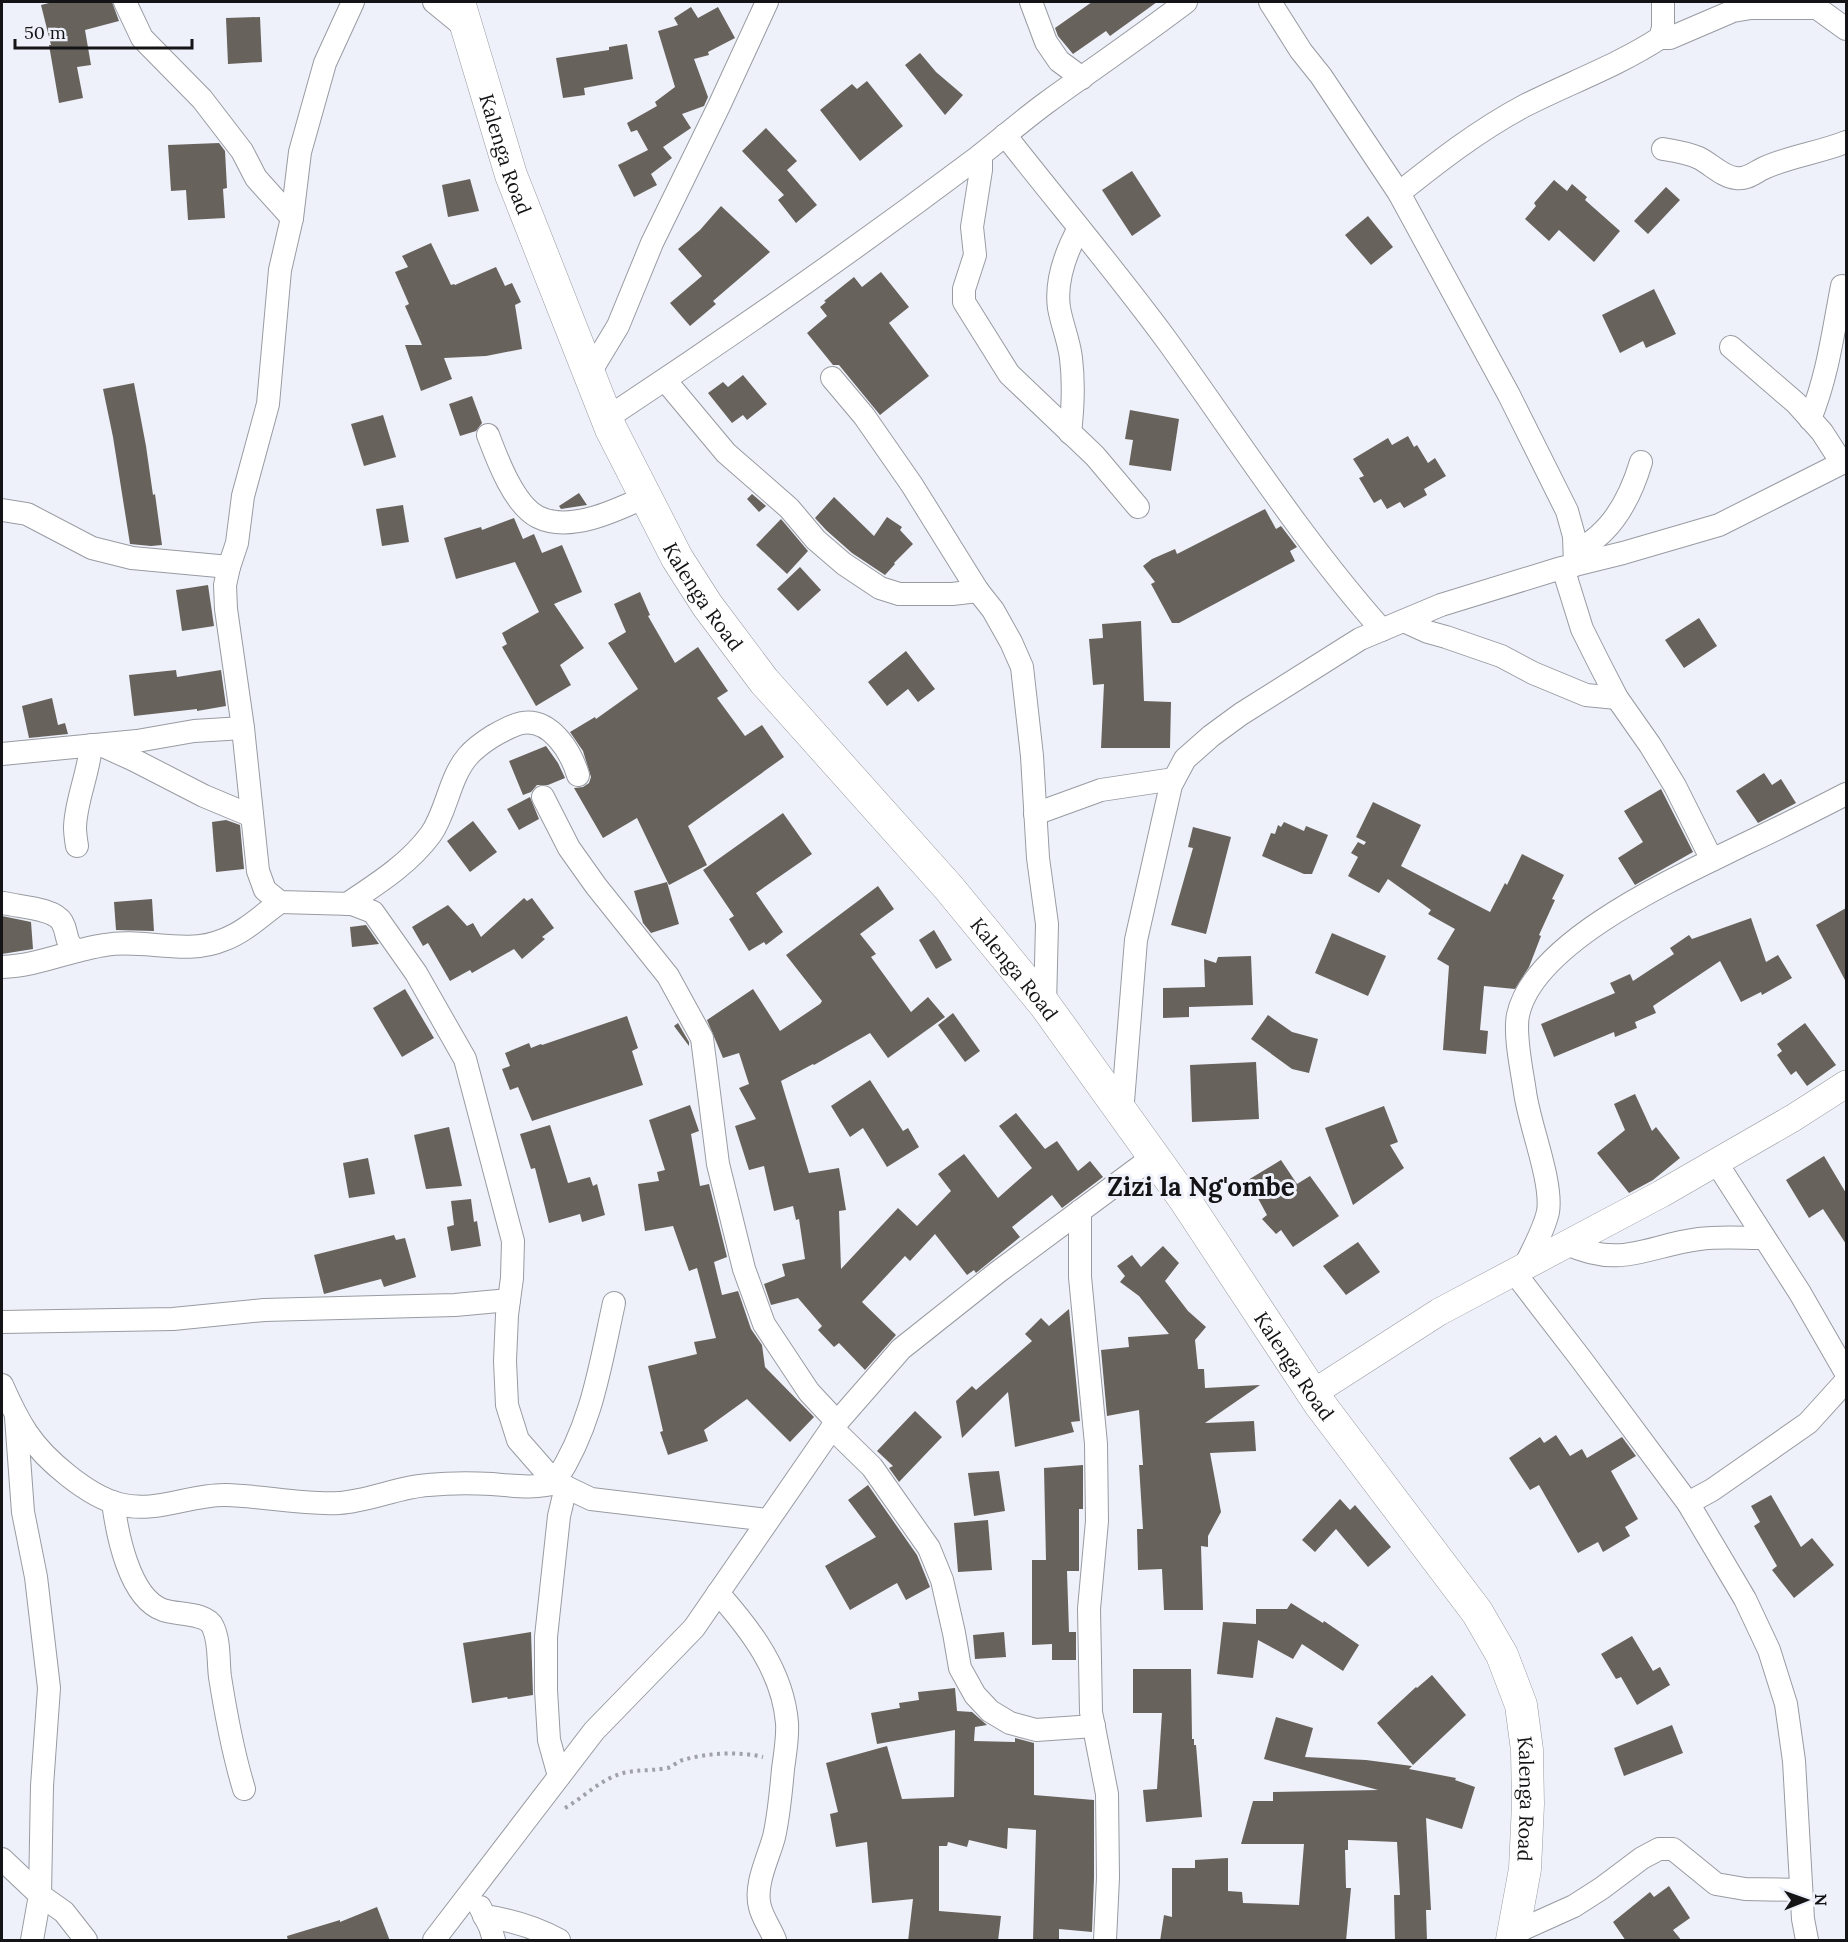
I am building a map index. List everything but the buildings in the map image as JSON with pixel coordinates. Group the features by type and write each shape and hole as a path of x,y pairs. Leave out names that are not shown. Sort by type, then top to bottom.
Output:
{"main road":[{"name":"Kalenga Road","path":"464,16 511,175 589,374 607,418 645,497 683,568 707,605 764,681 949,888 1045,1005 1185,1200 1313,1393 1381,1487 1477,1612 1502,1655 1521,1705 1527,1750 1528,1804 1525,1869 1513,1937"}],"street":[{"path":"125,2 142,38 202,99 242,151 256,178 292,218"},
{"path":"353,2 325,63 300,152 292,218 280,270 268,404 243,496 237,543 225,585 258,871 265,890 280,902 347,904 373,912 420,981 465,1059 513,1241 505,1361 507,1405 518,1440 546,1472 591,1499 768,1520"},
{"path":"434,2 464,16"},
{"path":"589,374 618,326 652,243 719,106 766,2"},
{"path":"1031,2 1046,42 1059,61 1082,78"},
{"path":"607,418 712,349 981,155 1186,2"},
{"path":"1270,2 1399,193 1548,471 1567,511 1574,536 1571,561 1582,629 1617,698 1675,786 1712,860"},
{"path":"1660,38 1663,28 1663,2"},
{"path":"1399,193 1461,144 1523,107 1620,62 1660,38 1670,38 1733,11 1763,8 1817,8 1846,29"},
{"path":"1005,135 1168,342 1240,446 1351,596 1382,630"},
{"path":"1663,149 1683,152 1700,158 1726,175 1736,178 1746,177 1768,166 1810,155 1846,142"},
{"path":"981,155 981,170 972,227 975,255 964,289 964,302 1009,374 1095,456 1138,507"},
{"path":"1070,433 1073,405 1072,373 1068,339 1059,307 1062,267 1079,228"},
{"path":"1810,419 1822,391 1842,286"},
{"path":"1122,1114 1136,940 1171,784 1185,759 1218,730 1360,639 1441,605 1571,561 1719,525 1844,462 1822,432 1796,403 1731,347"},
{"path":"832,378 864,416 912,485 978,591 993,610 1022,667 1032,756 1038,858 1047,924 1045,1005"},
{"path":"664,380 726,453 789,508 816,540 844,564 880,588 899,594 952,594 978,591"},
{"path":"488,435 502,470 517,497 537,517 553,522 596,517 606,515 645,497"},
{"path":"1571,561 1608,527 1627,499 1641,462"},
{"path":"2,510 27,514 92,548 132,558 229,567"},
{"path":"1404,621 1428,632 1501,656 1533,674 1586,695 1617,698"},
{"path":"347,904 410,859 432,832 456,777 468,756 502,731 522,723 531,723 548,729 564,744 574,760 578,775"},
{"path":"2,754 137,741 194,731 243,728"},
{"path":"96,745 134,760 204,796 252,816"},
{"path":"77,846 75,827 78,807 96,745"},
{"path":"1035,814 1101,790 1174,779"},
{"path":"1519,1269 1548,1211 1547,1188 1527,1107 1519,1051 1518,1015 1530,987 1548,964 1584,933 1657,887 1846,794"},
{"path":"543,797 569,848 596,886 668,976 702,1038 718,1164 744,1269 764,1324 809,1392 834,1425 872,1467 929,1548 942,1580 960,1668 975,1695 990,1711 1010,1723 1036,1730 1094,1726"},
{"path":"2,967 36,963 105,944 129,942 175,946 207,945 240,932 280,902"},
{"path":"4,903 47,912 58,917 63,923 66,939 76,951"},
{"path":"1313,1393 1439,1312 1716,1162 1846,1084"},
{"path":"434,1941 594,1731 694,1628 834,1425 901,1349 998,1272 1153,1157"},
{"path":"1716,1162 1764,1238 1836,1337 1846,1373"},
{"path":"1080,1210 1080,1277 1096,1455 1097,1521 1089,1609 1091,1712 1107,1794 1108,1878 1105,1941"},
{"path":"1568,1244 1601,1256 1615,1256 1636,1254 1701,1238 1764,1238"},
{"path":"1519,1269 1581,1359 1688,1503 1745,1599 1769,1650 1786,1704 1794,1761 1803,1919 1807,1941"},
{"path":"2,1322 173,1319 264,1310 455,1305 509,1300"},
{"path":"559,1776 549,1740 546,1637 561,1483 590,1409 614,1303"},
{"path":"1688,1503 1712,1490 1808,1423 1846,1381"},
{"path":"2,1384 27,1434 53,1462 94,1494 113,1502 137,1507 175,1504 207,1496 226,1495 290,1502 338,1503 354,1502 426,1485 547,1486 561,1483"},
{"path":"16,1413 23,1512 36,1577 49,1688 42,1786 40,1895 32,1941"},
{"path":"113,1502 125,1561 144,1596 162,1610 193,1615 209,1621 213,1626 235,1760 244,1789"},
{"path":"718,1593 747,1624 770,1664 784,1698 787,1726 781,1798 774,1835 758,1891 760,1908 775,1941"},
{"path":"1513,1937 1574,1906 1642,1858 1659,1849 1672,1849 1716,1884 1745,1889 1801,1890"},
{"path":"2,1859 40,1895 64,1912 87,1941"},
{"path":"472,1889 494,1941"},
{"path":"484,1916 513,1921 541,1930 560,1941"}],"path":[{"path":"529,1814 545,1815 561,1811 577,1802 597,1785 626,1772 666,1768 680,1760 705,1755 754,1755 784,1761"}],"district":[{"name":"Zizi la Ng'ombe","path":"1201,1186"}]}
